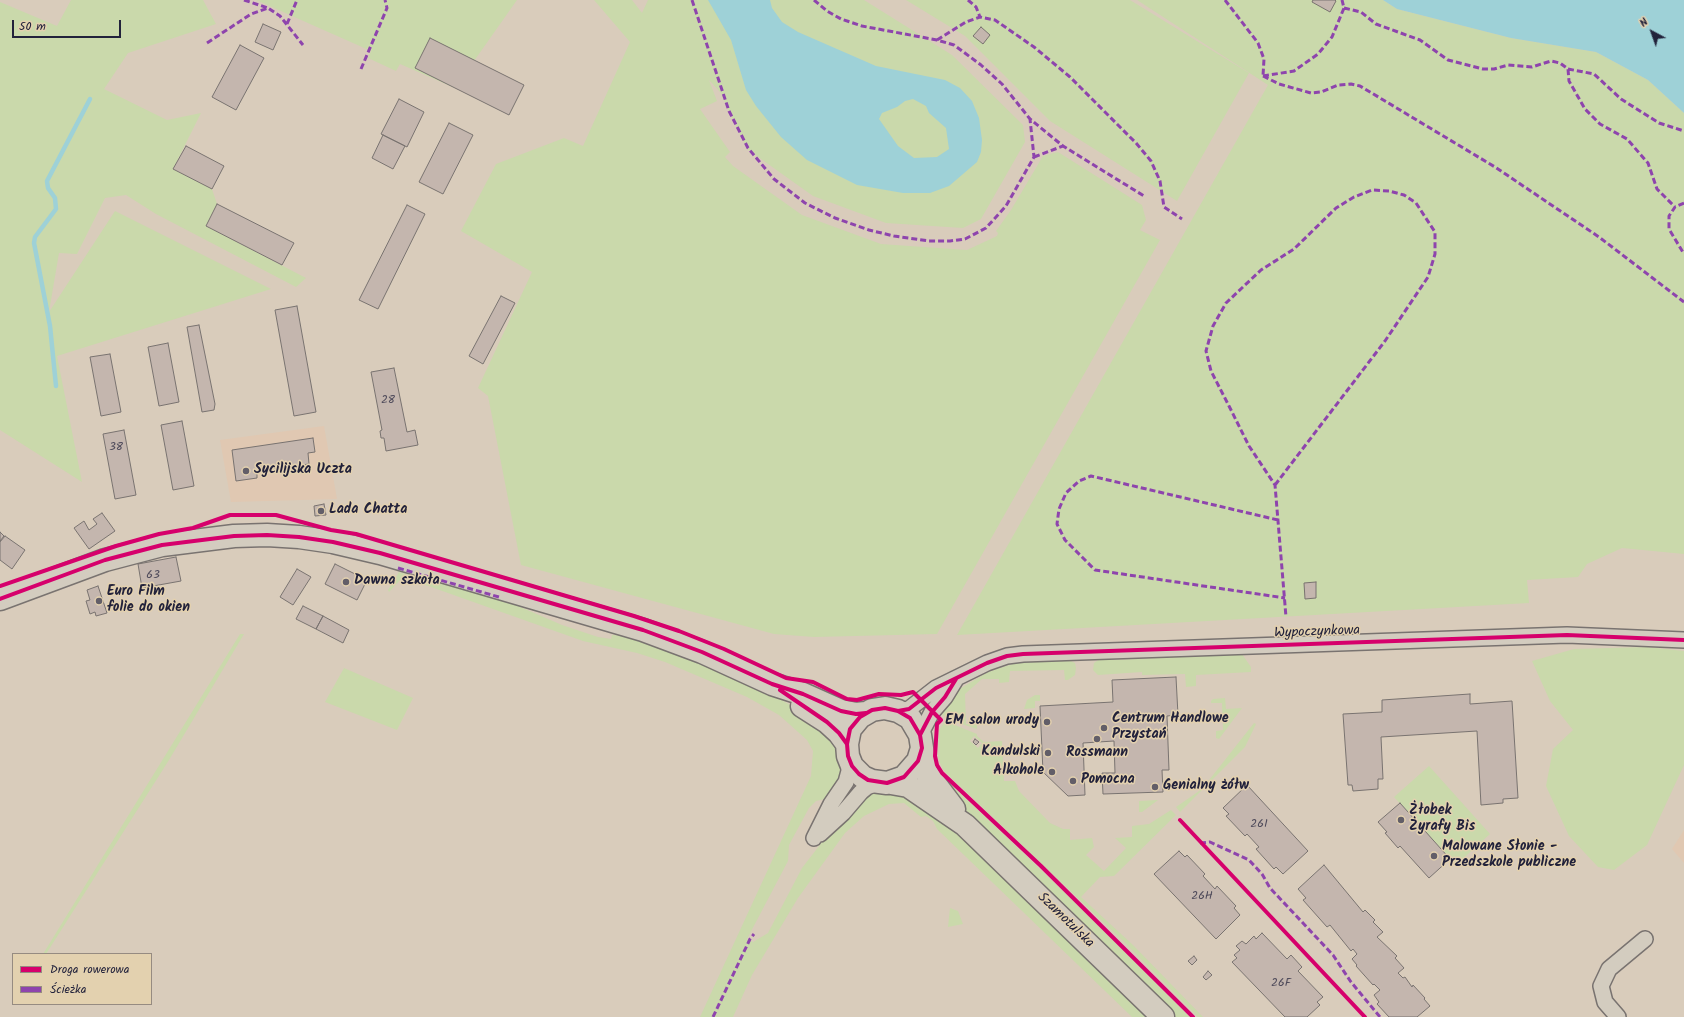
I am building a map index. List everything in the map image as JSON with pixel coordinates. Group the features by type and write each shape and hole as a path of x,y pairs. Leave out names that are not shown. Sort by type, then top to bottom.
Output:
{"street":[{"path":"0,599 104,560 162,545 234,536 299,537 333,542 380,553 643,630 702,652 772,684 848,713 866,713 878,709 898,711 910,718 921,741 918,761 915,768 904,777 866,788 843,813 814,838 831,804 846,782 849,771 848,752 850,729 854,723 866,713"},
{"name":"Wypoczynkowa","path":"898,711 909,709 936,688 956,680 987,663 1007,656 1048,652 1567,635 1684,640"},
{"name":"Wypoczynkowa","path":"921,741 932,712 945,697 956,680"},
{"path":"772,684 827,722 839,733 859,774 868,780 884,783"},
{"name":"Szamotulska","path":"921,741 926,772 966,825 1163,1017"},
{"name":"Szamotulska","path":"884,783 908,786 966,825"},
{"path":"1618,1017 1605,1002 1602,986 1609,969 1645,939"}],"shaded area":[{"path":"324,426 337,499 231,502 220,440"},
{"path":"1684,830 1684,863 1672,849"}],"green space":[{"path":"71,0 203,0 216,24 128,53 104,89 167,120 201,113 173,169 212,189 217,204 206,226 306,278 296,287 156,214 126,195 105,198 77,254 59,253 49,312 115,211 271,289 57,356 82,482 0,430 0,2 57,26"},
{"path":"256,0 517,0 455,88 400,64 396,71 368,58 371,51"},
{"path":"594,0 632,0 642,13 648,0 864,0 952,55 1023,125 1025,142 981,219 963,228 886,223 813,196 747,149 720,92 709,80 717,101 700,109 730,152 725,157 733,166 802,215 881,244 967,250 997,236 998,233 996,231 1011,210 1043,156 1058,152 1142,205 1146,220 1140,230 1160,240 937,634 814,637 774,634 521,565 488,396 478,388 532,272 461,231 496,164 564,138 583,146 630,42"},
{"path":"906,0 1130,0 1249,73 1177,201 1050,121 965,36"},
{"path":"1137,0 1383,0 1397,9 1511,38 1596,52 1648,80 1684,113 1684,554 1622,548 1587,564 1578,577 1527,580 1529,603 957,635 1268,85"},
{"path":"399,572 509,602 562,625 598,637 611,639 612,635 629,636 656,644 760,687 827,727 839,744 842,773 829,798 816,801 809,808 789,845 788,861 747,939 753,942 768,933 802,868 826,837 862,797 874,791 898,790 977,847 1151,1017 1132,1017 937,829 933,821 926,816 921,817 904,803 889,804 864,816 845,833 798,898 752,975 733,1017 700,1017 811,776 813,751 807,740 779,715 747,697 665,662 637,653 583,641 403,577 389,592 388,590"},
{"path":"240,634 244,634 169,760 47,953 44,953"},
{"path":"1647,647 1684,651 1684,765 1647,845 1614,870 1598,867 1569,836 1546,786 1553,749 1573,730 1550,701 1532,661 1574,649"},
{"path":"1242,654 1251,667 1251,672 1196,675 1196,686 1186,687 1185,674 1142,675 1142,672 1098,675 1093,670 1094,663 1103,657 1114,660"},
{"path":"1065,658 1075,663 1076,668 1075,675 1068,680 1065,680 1064,670 1010,671 1009,682 999,683 999,679 982,679 965,694 966,724 977,724 977,729 947,719 939,712 961,688 988,672 1019,662"},
{"path":"344,668 413,698 397,730 325,702"},
{"path":"1035,695 1040,695 1040,701 1035,701 1035,708 1024,709 1027,700"},
{"path":"1225,698 1226,709 1242,708 1219,739 1216,738 1216,731 1223,730 1222,703 1211,703 1211,701 1213,699"},
{"path":"945,721 977,734 977,736 984,742 1002,741 1004,781 1015,781 1019,791 1050,823 1063,829 1070,829 1070,840 1092,838 1094,847 1086,855 1104,871 1126,848 1115,838 1132,837 1132,826 1149,824 1171,810 1176,815 1114,876 1100,877 1081,897 1133,945 1203,1017 1198,1017 1123,941 943,770 938,758 939,730","holes":["974,736 982,743 978,748 970,741"]},
{"path":"934,723 932,731 932,755 938,772 1081,908 1190,1017 1174,1017 988,835 955,800 934,775 927,734"},
{"path":"1254,723 1256,724 1245,747 1180,812 1176,807 1202,789"},
{"path":"1429,766 1490,834 1456,865 1394,797"},
{"path":"1158,800 1142,812 1139,812 1139,801"},
{"path":"950,908 958,911 963,924 948,927"}],"water":[{"path":"708,0 770,0 772,8 782,22 798,32 876,66 945,80 960,88 972,101 979,118 982,140 981,152 977,162 949,186 930,193 903,193 857,185 807,160 781,137 756,106 746,90 731,40","holes":["913,99 926,106 929,113 946,128 949,149 937,157 914,158 898,146 879,119 882,113 897,107 905,101"]},
{"path":"1383,0 1684,0 1684,113 1648,80 1596,52 1511,38 1397,9"}],"building":[{"path":"1313,0 1336,1 1330,12 1312,2"},
{"path":"263,24 281,32 273,50 255,42"},
{"path":"981,27 990,35 983,44 973,36"},
{"path":"430,38 524,85 509,115 415,68"},
{"path":"240,45 264,58 236,110 212,97"},
{"path":"399,99 424,112 407,147 381,134"},
{"path":"449,123 473,135 443,194 419,182"},
{"path":"383,135 405,146 393,169 372,158"},
{"path":"186,146 224,166 212,189 173,169"},
{"path":"217,204 294,243 282,265 206,226"},
{"path":"407,205 425,214 378,309 359,300"},
{"path":"501,296 515,303 483,364 469,356"},
{"path":"297,306 316,412 294,416 275,310"},
{"path":"199,325 215,404 214,410 202,412 187,327"},
{"path":"168,343 179,402 159,406 148,347"},
{"path":"110,354 121,412 101,416 90,357"},
{"path":"394,368 407,432 415,430 418,445 386,451 384,438 381,438 380,431 382,430 371,372"},
{"path":"182,421 194,486 173,490 161,425"},
{"path":"124,430 136,495 115,499 103,434"},
{"path":"313,438 315,452 308,453 309,464 257,471 257,478 236,481 232,450"},
{"path":"324,504 326,515 315,516 314,506"},
{"path":"102,513 115,531 89,549 74,528 84,521 89,530 97,524 93,519"},
{"path":"0,532 4,536 0,541"},
{"path":"5,536 25,550 12,569 0,560 0,542"},
{"path":"176,557 181,581 142,588 138,564"},
{"name":"Dawna szkoła","path":"335,564 367,580 357,600 325,584"},
{"path":"297,569 311,577 293,605 280,597"},
{"path":"1316,582 1316,598 1305,599 1304,583"},
{"path":"98,586 107,613 96,616 95,612 90,614 86,601 90,600 87,590"},
{"path":"303,606 323,616 316,629 296,619"},
{"path":"323,616 349,630 343,643 316,629"},
{"name":"Centrum Handlowe Przystań","path":"1176,677 1178,715 1167,716 1169,770 1162,770 1163,792 1103,794 1102,773 1115,773 1114,741 1083,743 1085,795 1068,796 1043,772 1040,706 1113,702 1112,680"},
{"path":"1470,694 1470,704 1512,701 1518,798 1503,799 1503,803 1481,805 1477,731 1381,737 1383,779 1378,779 1378,789 1353,791 1352,785 1348,785 1343,714 1382,712 1382,700"},
{"path":"975,739 979,742 976,745 973,742"},
{"path":"1247,785 1308,851 1283,874 1276,867 1274,869 1256,849 1259,847 1247,834 1245,836 1226,816 1229,814 1223,808"},
{"path":"1400,803 1450,859 1429,878 1400,846 1398,848 1378,822"},
{"path":"1179,851 1185,857 1187,855 1205,874 1203,876 1215,889 1217,886 1236,906 1234,908 1240,915 1216,939 1154,874"},
{"path":"1324,865 1363,912 1365,910 1375,920 1373,922 1383,932 1377,937 1397,956 1395,958 1404,968 1398,973 1403,978 1405,977 1412,987 1413,985 1430,1006 1417,1017 1389,1017 1377,1004 1379,1002 1374,995 1380,990 1374,984 1373,985 1356,966 1357,965 1352,959 1357,954 1353,949 1351,951 1330,925 1327,927 1303,900 1306,898 1298,889"},
{"path":"1262,933 1287,959 1291,955 1302,967 1298,971 1323,997 1317,1002 1320,1005 1307,1017 1285,1017 1232,962 1237,958 1234,955 1240,950 1236,946 1242,941 1246,944 1254,936 1256,939"},
{"path":"1194,956 1197,960 1192,965 1188,961"},
{"path":"1208,971 1212,975 1206,980 1203,977"}],"waterway":[{"path":"56,386 50,326 34,243 35,237 56,209 55,198 48,188 47,181 90,99"}],"marked path":[{"path":"244,0 268,8"},
{"path":"287,24 297,0"},
{"path":"361,69 387,8 385,0"},
{"path":"692,0 729,111 748,148 774,179 805,203 835,218 869,230 894,236 929,241 950,241 965,239 986,228 1006,206 1034,157 1030,119"},
{"path":"814,0 827,11 841,19 862,26 937,40 954,45 981,65 1002,84 1030,119 1063,146 1144,196"},
{"path":"968,0 976,7 980,17"},
{"path":"1225,0 1258,43 1264,59 1263,76"},
{"path":"1263,76 1294,71 1318,54 1332,37 1344,8 1342,0"},
{"path":"207,43 251,14 268,8 280,16 303,45"},
{"path":"1344,8 1361,12 1376,24 1420,40 1448,60 1483,69 1494,69 1508,65 1532,67 1551,61 1560,63 1568,69 1569,81 1585,109 1600,124 1627,139 1648,163 1657,189 1675,207"},
{"path":"937,40 966,22 980,17 995,20 1034,47 1070,77 1136,143 1151,161 1160,181 1164,207 1182,219"},
{"path":"1568,69 1594,74 1621,99 1659,123 1684,131"},
{"path":"1263,76 1279,84 1311,93 1321,92 1338,85 1351,84 1360,86 1495,167 1599,237 1684,302"},
{"path":"1034,157 1063,146"},
{"path":"1275,485 1385,341 1428,277 1435,254 1435,232 1416,203 1404,195 1389,191 1372,190 1354,197 1336,208 1294,249 1261,270 1226,303 1213,326 1206,351 1211,371 1249,446 1275,485 1286,617"},
{"path":"1684,203 1675,207 1669,216 1669,229 1684,254"},
{"path":"1278,520 1091,476 1079,481 1066,493 1059,509 1057,524 1065,540 1095,570 1285,598"},
{"path":"398,568 499,597"},
{"path":"1200,843 1210,842 1249,860 1262,874 1270,888 1333,955 1351,982 1380,1017"},
{"path":"713,1017 750,939 754,934"}],"cycle path":[{"path":"0,586 116,546 159,534 193,528 230,515 276,515 331,530 356,534 634,616 679,631 724,649 786,678 813,682 847,699 857,700 879,694 901,695 913,692 941,720 937,724 935,756 937,765 942,773 1041,866 1193,1017"},
{"path":"0,599 105,560 162,545 234,536 267,535 299,537 333,542 380,553 643,630 702,652 772,684 803,694 841,711 856,714 866,713"},
{"path":"898,711 909,709 936,688 987,663 1007,656 1023,654 1567,635 1684,640"},
{"path":"920,735 932,712 945,697 956,679"},
{"path":"780,690 827,722 839,733 847,744 848,756 852,766 859,774 868,780 887,783 904,777 918,761 922,748 920,735 910,718 898,711 885,708 872,710 860,717 850,729 847,744"},
{"path":"1180,820 1365,1017"}],"place":[{"name":"Sycilijska Uczta","path":"246,471"},
{"name":"Lada Chatta","path":"321,511"},
{"name":"Dawna szkoła","path":"346,582"},
{"name":"Euro Film folie do okien","path":"99,601"},
{"name":"EM salon urody","path":"1047,722"},
{"name":"Centrum Handlowe Przystań","path":"1104,728"},
{"name":"Rossmann","path":"1097,739"},
{"name":"Kandulski","path":"1048,753"},
{"name":"Alkohole","path":"1052,772"},
{"name":"Pomocna","path":"1073,781"},
{"name":"Genialny żółw","path":"1155,787"},
{"name":"Żłobek Żyrafy Bis","path":"1401,820"},
{"name":"Malowane Słonie - Przedszkole publiczne","path":"1434,856"}]}
